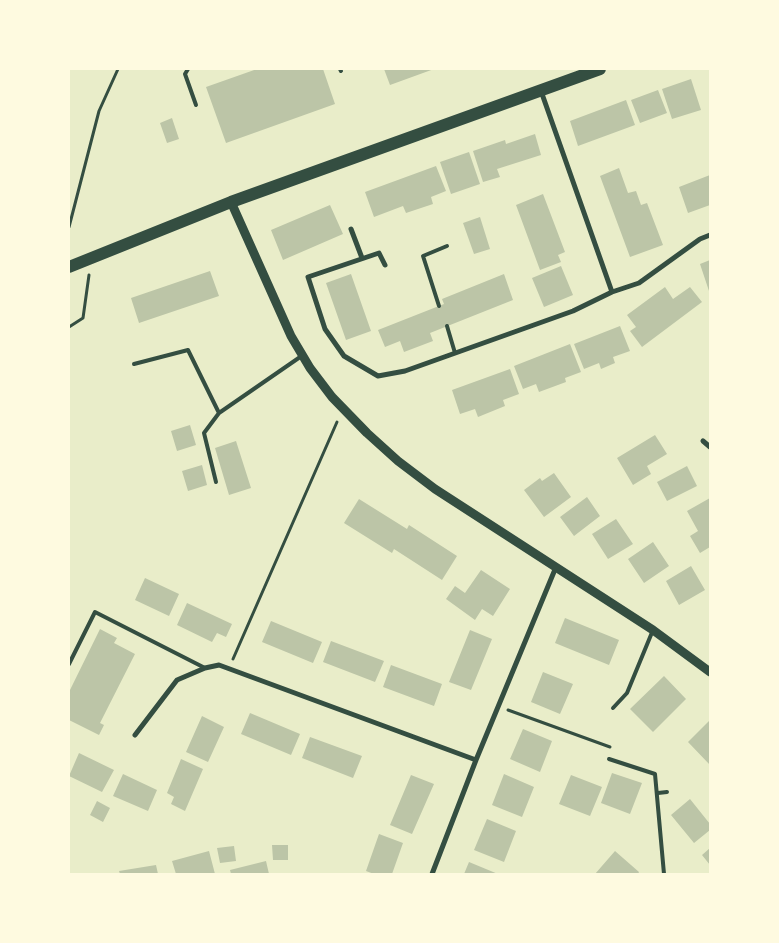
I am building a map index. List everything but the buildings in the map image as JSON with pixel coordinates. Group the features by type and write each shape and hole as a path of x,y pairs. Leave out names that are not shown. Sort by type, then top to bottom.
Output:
{"main road":[{"path":"69,267 231,202 600,69"}],"street":[{"path":"541,90 612,292"},
{"path":"231,202 291,336 321,382 343,410 398,461 420,478 653,630 710,672"},
{"path":"351,229 362,258"},
{"path":"385,265 379,253 308,277 325,329 344,356 378,376 405,371 573,311 612,292 639,283 700,239 710,235"},
{"path":"703,441 710,447"},
{"path":"432,874 476,760 556,567"},
{"path":"135,735 177,680 205,668 220,665 476,760"}],"lane":[{"path":"188,69 185,74 196,105"},
{"path":"439,306 423,256 447,246"},
{"path":"447,326 455,353"},
{"path":"134,364 188,350 219,413"},
{"path":"216,482 204,433 219,413 303,355"},
{"path":"69,664 95,612 205,668"},
{"path":"613,708 626,693 653,630"},
{"path":"609,759 655,774 664,874"},
{"path":"658,793 667,792"}],"path":[{"path":"69,227 99,112 118,69"},
{"path":"69,327 83,318 92,257"},
{"path":"228,669 343,410"},
{"path":"514,712 584,737"}]}
